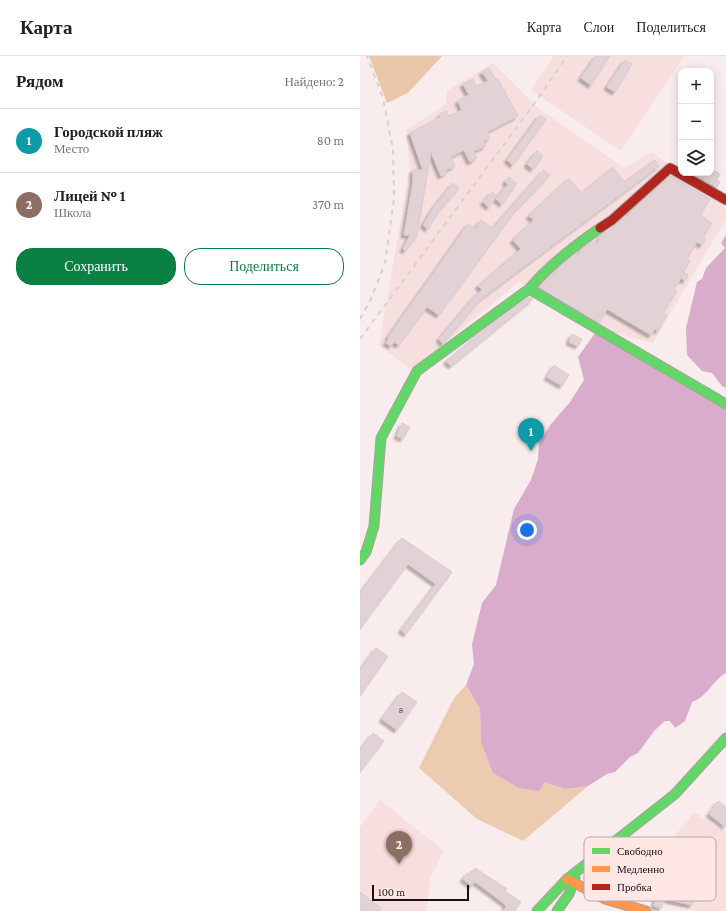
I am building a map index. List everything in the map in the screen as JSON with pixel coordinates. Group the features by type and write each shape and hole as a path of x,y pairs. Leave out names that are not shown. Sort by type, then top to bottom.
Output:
{"street":[{"path":"363,556 374,526 381,438 416,370 529,289 541,274 578,243 612,220 670,168 726,200"},
{"path":"529,289 726,404"},
{"path":"621,837 675,794 726,738"},
{"path":"537,911 571,881 576,873 584,867"},
{"path":"557,911 569,894 571,881"},
{"path":"571,881 584,888"},
{"path":"611,901 621,906 646,911"}],"shaded area":[{"path":"369,56 442,56 408,93 387,103"},
{"path":"554,56 684,56 621,151 531,90"},
{"path":"493,63 538,108 624,168 652,152 678,172 678,176 684,176 726,208 726,219 653,343 597,328 519,282 412,370 379,345 410,167 406,130 446,104 447,91"},
{"path":"726,235 726,388 722,386 712,373 702,371 687,355 686,328 697,282 702,279 706,268 725,248 721,243"},
{"path":"595,333 726,410 726,673 717,680 706,693 692,702 685,721 675,728 670,721 665,721 655,730 638,753 630,757 615,772 607,774 588,786 565,789 545,782 539,791 519,788 493,773 481,742 480,709 466,685 474,664 472,644 482,603 496,585 514,509 531,480 538,459 539,443 551,424 570,402 584,380 578,357"},
{"path":"466,685 480,709 481,742 545,781 565,789 588,786 523,841 477,819 419,768 454,698"},
{"path":"380,800 444,851 430,878 427,911 360,911 360,827"},
{"path":"694,812 726,834 726,911 697,911 667,904 667,901 716,901 716,837 674,837"}],"building":[{"path":"596,56 610,56 591,85 581,78"},
{"path":"625,60 632,64 615,92 607,87"},
{"path":"489,68 496,80 498,79 518,116 487,132 490,138 483,141 486,146 474,151 477,158 470,162 464,150 451,157 455,166 446,170 447,173 441,176 431,152 417,236 405,251 403,249 410,235 404,235 413,182 413,170 423,170 410,133 440,117 439,115 446,111 449,116 462,110 458,101 469,95 463,84 473,79 476,86 488,81 482,72"},
{"path":"540,115 546,119 513,165 507,160"},
{"path":"537,151 543,156 533,169 527,164"},
{"path":"655,160 659,166 481,299 443,344 439,339 475,296 482,290 478,286 521,249 513,240 534,220 529,216 569,178 582,193 613,167 624,182"},
{"path":"544,170 550,175 515,211 439,315 427,307 399,345 394,342 391,346 386,343 389,338 388,337 468,224 475,229 481,220 493,228"},
{"path":"714,171 720,174 717,180 720,182 717,187 697,176 714,176"},
{"path":"671,176 710,199 700,215 712,223 703,238 706,239 702,245 697,242 687,259 690,261 683,272 688,275 685,281 681,278 674,289 677,291 663,313 667,315 658,331 655,329 651,335 607,309 599,323 539,287 576,253 578,255 582,248 593,241 597,243 601,235 612,229 626,216 628,217 630,212"},
{"path":"509,177 517,184 502,204 496,199 508,184 505,182"},
{"path":"453,183 459,188 439,211 428,229 423,225 434,207"},
{"path":"492,192 497,196 489,207 483,202"},
{"path":"529,297 533,299 451,366 446,361 480,333"},
{"path":"572,334 582,339 578,346 569,342"},
{"path":"554,365 569,375 562,386 547,377"},
{"path":"402,423 410,427 403,439 397,436"},
{"path":"402,538 452,572 406,634 401,630 436,584 408,564 360,629 360,593"},
{"path":"376,648 388,656 360,696 360,670"},
{"path":"402,692 417,702 397,730 382,719"},
{"path":"373,733 384,741 360,772 360,750"},
{"path":"718,801 726,807 726,827 709,814"},
{"path":"475,868 507,889 505,891 521,902 514,911 503,911 506,907 505,904 477,883 474,882 472,886 463,879 467,873 470,875"},
{"path":"360,892 381,908 379,911 360,911"},
{"path":"655,901 664,901 662,908 654,906"},
{"path":"673,901 693,901 692,905"}],"railway":[{"path":"360,319 371,299 385,263 394,199 393,149 383,98 367,56"},
{"path":"360,339 534,104 567,56"}],"traffic: fast":[{"path":"360,560 366,552 374,526 381,438 417,371 529,289 562,256 600,228"},
{"path":"529,289 726,404"},
{"path":"620,837 675,794 726,738"},
{"path":"537,911 567,879 584,866"},
{"path":"557,911 569,894 575,878"}],"traffic: slow":[{"path":"567,879 584,888"},
{"path":"612,901 646,911"}],"traffic: jam":[{"path":"600,228 612,220 670,168 726,200"}],"place":[{"name":"Городской пляж","path":"531,451"},
{"name":"Лицей № 1","path":"399,864"}]}
